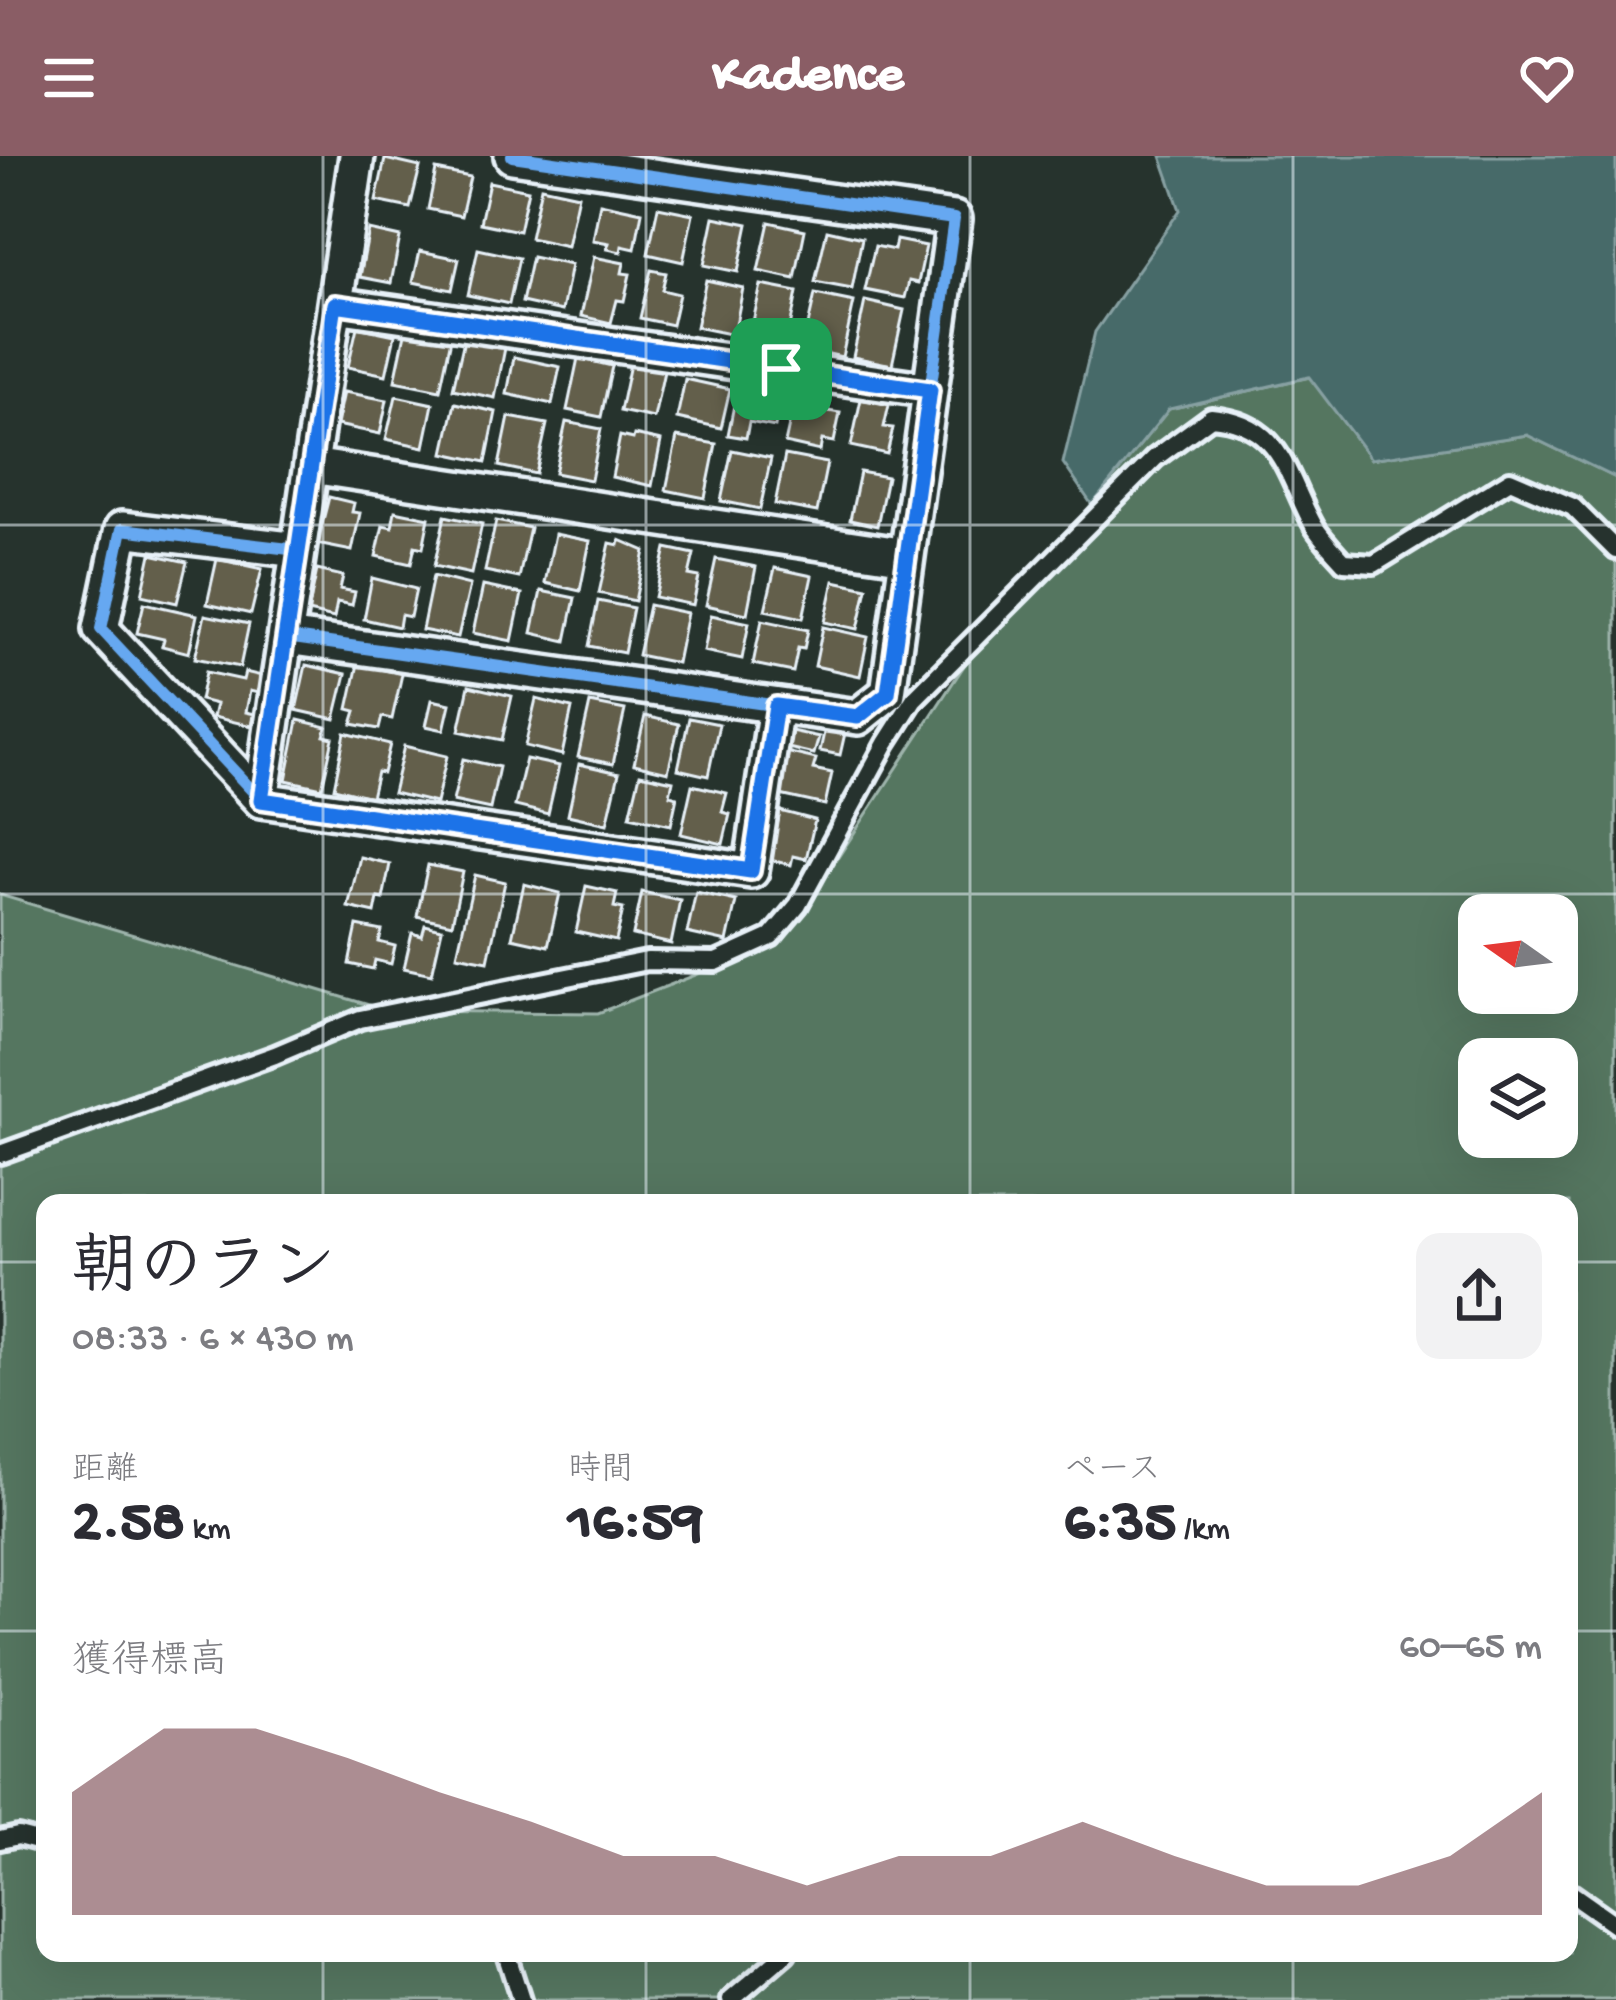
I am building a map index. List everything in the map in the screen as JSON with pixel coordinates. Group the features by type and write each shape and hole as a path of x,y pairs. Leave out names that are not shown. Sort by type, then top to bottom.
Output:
{"street":[{"path":"261,800 357,156"},
{"path":"286,637 858,717 888,693 954,219 531,157"},
{"path":"335,304 930,390"},
{"path":"311,466 907,556"},
{"path":"298,550 122,529 101,629 261,800 751,871 776,706"}],"lane":[{"path":"0,1154 275,1055 360,1019 647,961 716,962 771,937 798,905 914,699 1140,472 1211,417 1238,419 1276,444 1317,530 1345,562 1374,564 1510,479 1574,507 1616,550"},
{"path":"0,1840 19,1836 36,1841"},
{"path":"1578,1898 1616,1924"},
{"path":"509,1962 521,2000"},
{"path":"731,2000 775,1962"}],"green space":[{"path":"1310,377 1371,459 1527,435 1616,478 1616,2000 0,2000 0,895 389,1011 598,1013 783,941 979,643 1169,409"}],"water":[{"path":"1161,156 1616,156 1616,478 1527,435 1371,459 1309,377 1169,409 1092,505 1063,463 1095,332 1180,210"}],"building":[{"path":"385,159 420,167 410,208 376,201"},
{"path":"436,170 470,177 461,216 428,209"},
{"path":"489,182 528,190 519,231 480,223"},
{"path":"541,187 578,195 567,246 530,238"},
{"path":"600,203 642,212 635,249 607,249 609,243 593,240"},
{"path":"658,207 693,214 683,262 648,254"},
{"path":"714,217 748,224 738,272 704,265"},
{"path":"769,222 805,230 795,279 758,271"},
{"path":"369,230 400,237 391,283 360,277"},
{"path":"827,230 862,238 852,289 815,282"},
{"path":"896,240 926,246 918,283 909,281 905,298 865,290 875,246 894,250"},
{"path":"478,249 519,258 509,304 468,295"},
{"path":"420,251 459,259 452,290 413,282"},
{"path":"532,257 571,265 562,311 522,302"},
{"path":"594,257 624,263 622,273 630,274 624,301 617,300 611,323 581,316"},
{"path":"651,270 666,273 662,290 679,294 672,325 640,318"},
{"path":"706,280 743,288 734,335 696,327"},
{"path":"761,285 797,292 786,348 749,340"},
{"path":"815,294 854,302 842,357 803,348"},
{"path":"865,301 904,310 892,365 853,357"},
{"path":"357,327 395,335 386,375 348,367"},
{"path":"406,329 451,339 440,390 395,381"},
{"path":"464,340 505,348 495,398 453,389"},
{"path":"514,357 560,367 552,404 507,394"},
{"path":"578,358 612,366 601,417 567,410"},
{"path":"630,364 664,371 654,418 620,411"},
{"path":"685,379 730,389 721,428 677,418"},
{"path":"737,390 780,400 775,427 749,422 746,438 728,435"},
{"path":"344,392 387,400 380,434 337,425"},
{"path":"796,393 830,400 828,411 840,413 834,442 822,440 820,451 785,443"},
{"path":"396,396 433,404 424,447 386,439"},
{"path":"861,399 889,405 884,427 893,428 887,454 851,446"},
{"path":"455,403 496,412 486,462 444,453"},
{"path":"509,417 547,424 536,474 499,466"},
{"path":"566,422 601,429 591,480 555,473"},
{"path":"634,435 661,441 652,486 612,477 620,436 633,439"},
{"path":"677,437 716,444 705,498 666,490"},
{"path":"732,450 771,458 760,509 721,501"},
{"path":"785,455 827,463 817,512 775,504"},
{"path":"860,472 887,477 877,526 850,520"},
{"path":"329,497 354,503 352,512 360,513 352,551 317,544"},
{"path":"395,511 429,518 423,548 415,546 411,564 376,556 383,525 392,527"},
{"path":"445,516 482,524 471,574 434,566"},
{"path":"496,521 530,528 519,578 485,571"},
{"path":"555,534 590,541 580,591 545,583"},
{"path":"620,540 645,551 635,601 599,593 610,543 619,545"},
{"path":"666,548 694,554 689,575 699,577 693,605 655,597"},
{"path":"151,554 187,562 177,603 142,595"},
{"path":"217,559 262,569 251,614 207,604"},
{"path":"716,559 756,567 747,614 706,605"},
{"path":"775,568 812,576 803,618 765,610"},
{"path":"317,570 343,576 340,589 355,592 352,605 337,602 334,618 308,612"},
{"path":"433,576 470,585 458,637 422,630"},
{"path":"372,578 416,589 410,617 401,615 399,627 364,619"},
{"path":"834,581 867,588 858,629 825,622"},
{"path":"483,586 522,594 512,641 473,633"},
{"path":"541,591 575,598 566,641 532,633"},
{"path":"598,601 633,608 624,653 589,646"},
{"path":"144,603 197,615 189,653 162,646 164,639 137,633"},
{"path":"649,605 687,613 677,663 638,655"},
{"path":"205,615 249,624 240,667 195,658"},
{"path":"711,615 749,623 742,659 704,651"},
{"path":"762,620 808,630 793,672 753,664"},
{"path":"823,627 868,637 860,676 815,666"},
{"path":"358,664 402,674 392,719 382,717 379,729 352,724 356,711 348,709"},
{"path":"306,665 346,674 335,719 296,710"},
{"path":"206,672 243,680 245,672 262,676 258,693 250,691 246,712 255,714 252,726 213,717 216,704 200,700"},
{"path":"469,686 512,696 502,740 459,731"},
{"path":"536,699 572,708 562,755 525,746"},
{"path":"432,700 450,704 444,730 426,726"},
{"path":"590,703 625,710 613,764 578,757"},
{"path":"645,716 679,724 668,772 634,764"},
{"path":"689,718 719,724 708,776 678,769"},
{"path":"298,720 327,727 324,736 333,738 322,788 286,780"},
{"path":"825,728 845,733 840,755 820,751"},
{"path":"791,731 819,737 814,754 788,748"},
{"path":"345,733 390,744 371,797 334,788"},
{"path":"404,746 447,756 436,803 393,793"},
{"path":"786,752 816,759 813,769 832,773 825,805 776,794"},
{"path":"463,759 499,767 490,809 453,801"},
{"path":"526,759 559,766 548,814 515,806"},
{"path":"579,764 619,773 607,824 568,815"},
{"path":"640,774 673,781 670,795 677,797 671,825 630,816"},
{"path":"692,785 727,793 722,812 730,814 723,844 681,834"},
{"path":"780,811 815,820 806,859 793,856 791,865 770,860"},
{"path":"360,857 390,864 375,913 348,907"},
{"path":"428,865 463,872 452,924 417,916"},
{"path":"475,875 505,882 488,961 457,955"},
{"path":"524,884 560,893 548,946 512,938"},
{"path":"586,886 617,893 614,907 623,909 616,941 576,932"},
{"path":"642,892 680,900 671,944 633,935"},
{"path":"696,892 736,901 727,942 687,933"},
{"path":"425,925 442,929 432,974 404,968 412,933 422,936"},
{"path":"357,926 382,931 379,942 395,946 391,964 375,960 373,969 349,964"}],"cycle path":[{"path":"286,637 858,717 888,693 954,219 512,156"},
{"path":"298,550 122,529 101,629 261,800 751,871 776,706"}],"route":[{"path":"335,304 781,369 930,390 888,693 858,717 776,706 751,871 261,800 335,304"}]}
